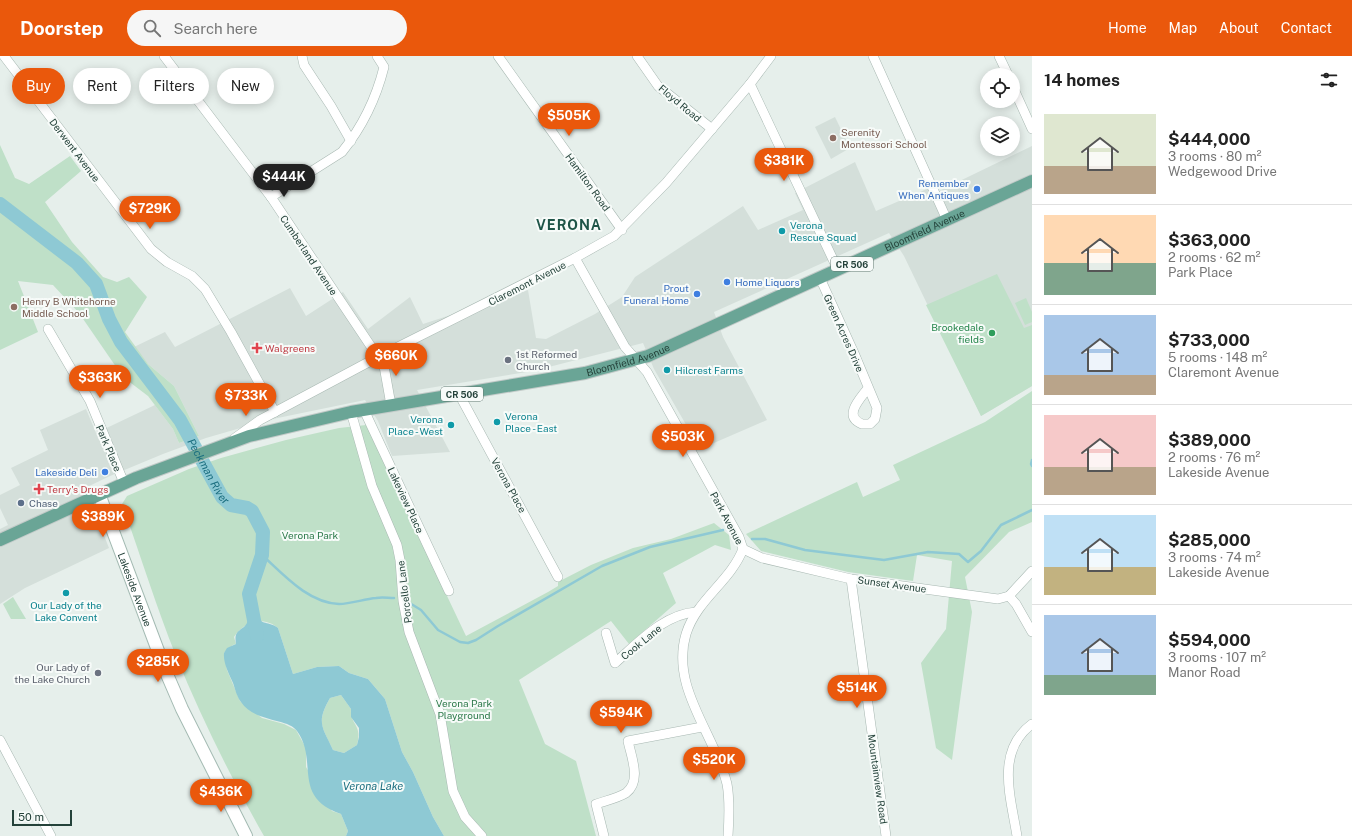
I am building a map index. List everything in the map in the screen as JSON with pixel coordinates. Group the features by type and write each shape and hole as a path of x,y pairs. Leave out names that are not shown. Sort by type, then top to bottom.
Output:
{"main road":[{"name":"Bloomfield Avenue","path":"0,540 98,494 229,442 294,424 351,412 585,373 636,360 688,339 1032,181"},
{"name":"Lakeside Avenue","path":"98,494 166,672 182,709 246,836"}],"street":[{"name":"Derwent Avenue","path":"4,56 151,249 167,262 192,276 206,289 275,412"},
{"name":"Cumberland Avenue","path":"164,56 271,197 384,366 391,405"},
{"path":"302,56 304,65 331,106 351,141"},
{"path":"271,197 342,152 351,141 368,113 382,79 384,67 377,56"},
{"name":"Hamilton Road","path":"498,56 622,230"},
{"name":"Floyd Road","path":"637,56 658,86 712,129"},
{"name":"Claremont Avenue","path":"229,442 260,420 378,357 606,242 622,230 666,183 750,84 771,56"},
{"path":"874,56 947,220"},
{"path":"999,56 1005,68"},
{"path":"750,84 838,270"},
{"path":"1020,102 1032,129"},
{"name":"Park Avenue","path":"575,258 625,347 647,372 665,403 739,537 743,549 738,563 728,577 712,592 696,612 686,634 683,665 691,699 702,727 718,760 727,785 728,836"},
{"name":"Green Acres Drive","path":"820,278 868,388"},
{"name":"Park Place","path":"48,329 90,401 124,483"},
{"name":"Verona Place","path":"459,394 558,577"},
{"name":"Lakeview Place","path":"364,410 449,591"},
{"name":"Porcello Lane","path":"351,412 372,486 396,545 400,560 403,601 409,632 440,714 453,791 465,817 482,836"},
{"name":"Sunset Avenue","path":"743,549 762,558 850,578 998,599 1012,599"},
{"path":"1030,629 1012,599 1032,571"},
{"name":"Mountainview Road","path":"850,578 886,836"},
{"name":"Cook Lane","path":"606,633 615,663 659,626 678,616 696,612"},
{"path":"1017,836 1008,776 1008,763 1011,750 1018,737 1032,724"},
{"path":"604,836 596,804 626,793 634,780 634,769 628,741 702,727"},
{"path":"0,740 50,836"}],"shaded area":[{"name":"Serenity Montessori School","path":"835,117 850,148 831,159 815,127"},
{"path":"1032,146 1032,386 981,416 904,256 889,233 714,312 723,337 767,420 700,449 654,369 643,343 533,371 417,390 450,452 392,456 378,421 365,400 268,420 206,438 163,454 85,488 109,548 25,588 0,604 0,529 8,525 0,508 0,495 20,485 11,468 48,450 40,430 86,409 96,433 155,405 173,429 179,443 199,436 174,386 148,364 134,347 165,332 175,347 290,288 306,316 343,292 368,329 410,297 423,324 528,290 536,338 546,339 595,314 622,297 635,277 743,206 758,230 803,210 795,193 855,162 876,211 936,185 939,191 1011,156 1020,156 1020,152"}],"green space":[{"path":"0,145 15,178 29,184 70,156 81,171 45,202 72,242 103,277 117,282 129,277 147,297 125,332 148,364 174,386 199,436 179,443 173,429 148,396 123,377 79,313 53,285 18,281 38,332 0,350"},
{"path":"997,274 1024,328 1032,325 1032,386 981,416 926,305"},
{"path":"1026,298 1032,312 1032,322 1025,325 1015,303"},
{"path":"1032,391 1032,522 1009,532 965,577 972,612 952,760 936,748 921,663 946,629 952,561 917,555 913,581 848,572 761,551 746,534 857,482 863,497 900,480 893,465 985,422"},
{"name":"Verona Park","path":"366,425 466,636 548,592 558,586 558,582 591,565 633,548 671,539 714,523 729,535 731,550 715,545 663,573 676,603 629,644 611,621 519,680 545,744 576,761 596,836 444,836 433,817 413,772 402,752 385,699 368,679 349,673 339,666 317,667 293,674 278,628 272,624 260,621 243,627 234,637 236,644 224,653 227,670 240,701 262,718 284,724 296,730 306,748 306,767 332,811 341,814 348,831 346,836 264,836 217,747 176,656 122,504 127,496 189,469 221,458 286,440 339,428"},
{"path":"13,597 26,619 11,619 3,604"},
{"path":"341,695 351,709 352,719 358,733 357,745 344,753 333,750 322,724 323,713 330,698"}],"water":[{"name":"Verona Lake","path":"258,617 259,620 278,628 293,674 317,667 339,666 349,673 368,679 385,699 402,752 413,772 433,817 444,836 346,836 348,831 341,814 326,807 316,798 311,788 308,777 306,754 303,742 297,731 293,727 286,724 254,714 247,709 237,695 225,665 224,653 227,648 236,644 236,635 248,620","holes":["341,695 351,709 351,717 359,728 357,745 344,753 333,750 322,724 323,713 326,706 330,698"]}],"waterway":[{"name":"Peckman River","path":"0,204 77,263 96,284 109,319 121,342 180,420 222,497 231,505 247,508 252,511 263,532 262,555 249,594 257,636"},
{"path":"1032,460 1032,466"},
{"path":"752,539 765,539 805,550 884,560 928,552 959,554 968,562 981,551 1001,525 1032,510"},
{"path":"408,602 421,610 438,630 460,642 468,643 476,640 602,566 650,547 723,530"},
{"path":"262,555 287,579 317,599 344,604 378,598 394,598"}],"place":[{"name":"Serenity Montessori School","path":"833,138"},
{"name":"Remember When Antiques","path":"977,189"},
{"name":"Verona Rescue Squad","path":"782,231"},
{"name":"Home Liquors","path":"727,282"},
{"name":"Prout Funeral Home","path":"697,294"},
{"name":"Henry B Whitehorne Middle School","path":"14,307"},
{"name":"Brookedale fields","path":"992,333"},
{"name":"Walgreens","path":"257,348"},
{"name":"1st Reformed Church","path":"508,360"},
{"name":"Hilcrest Farms","path":"667,370"},
{"name":"Verona Place - East","path":"497,422"},
{"name":"Verona Place - West","path":"451,425"},
{"name":"Lakeside Deli","path":"105,472"},
{"name":"Terry's Drugs","path":"39,489"},
{"name":"Chase","path":"21,503"},
{"name":"Our Lady of the Lake Convent","path":"66,593"},
{"name":"Our Lady of the Lake Church","path":"98,673"}],"district":[{"name":"VERONA","path":"569,225"}],"park label":[{"name":"Verona Park Playground","path":"464,708"}]}
